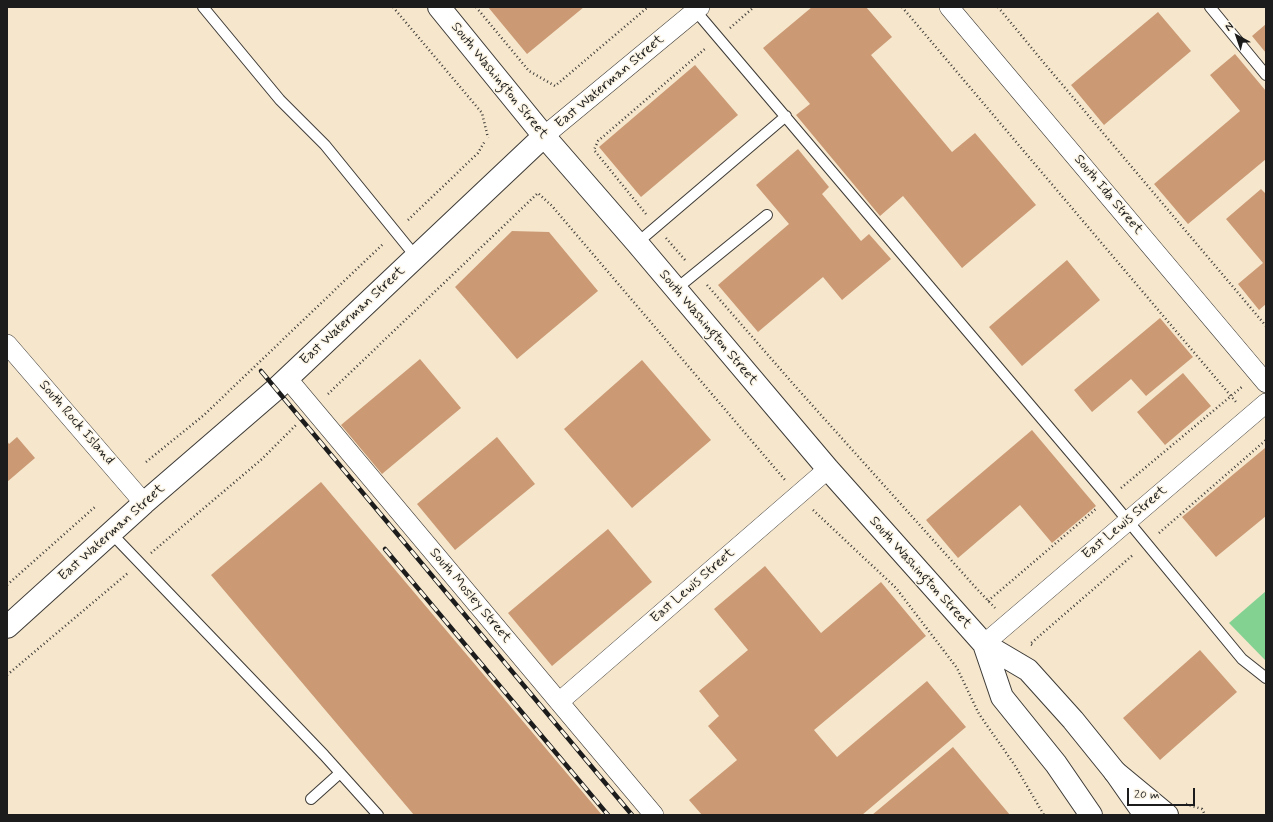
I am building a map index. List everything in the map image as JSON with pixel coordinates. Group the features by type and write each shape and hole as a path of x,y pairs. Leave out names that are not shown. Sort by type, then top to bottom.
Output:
{"main road":[{"name":"South Washington Street","path":"439,7 544,136 637,243 828,469 984,644 1028,670 1115,772 1145,815"},
{"name":"East Waterman Street","path":"7,627 144,503 276,389 544,136"},
{"name":"South Washington Street","path":"984,644 1002,697 1056,764 1091,815"},
{"path":"1115,772 1174,809"}],"street":[{"name":"South Ida Street","path":"949,7 1262,378"},
{"name":"East Waterman Street","path":"544,136 696,8"},
{"name":"South Rock Island","path":"7,344 144,503"},
{"name":"South Mosley Street","path":"287,378 654,815"},
{"name":"East Lewis Street","path":"984,644 1266,403"},
{"name":"East Lewis Street","path":"559,702 828,469"}],"lane":[{"path":"203,7 280,100 325,146 416,256"},
{"path":"1210,7 1266,74"},
{"path":"696,8 1128,520 1242,659 1266,678"},
{"path":"637,243 786,116"},
{"path":"676,289 767,215"},
{"path":"111,533 340,773 378,815"},
{"path":"311,799 340,773"}],"path":[{"path":"393,7 482,113 488,138"},
{"path":"476,7 529,71 555,86 648,7"},
{"path":"754,7 598,141 594,150 696,273 800,392 988,601 1036,650"},
{"path":"902,7 1249,418"},
{"path":"998,7 1044,64 1266,326"},
{"path":"146,462 204,415 478,153 484,140"},
{"path":"7,675 262,459 313,408 538,193 552,206 798,495 896,588 957,668 979,714 1014,764 1044,815"},
{"path":"988,601 1231,396 1262,378"},
{"path":"1030,644 1266,440"},
{"path":"7,584 96,506"},
{"path":"1174,809 1202,809 1205,815"}],"green space":[{"path":"1266,591 1266,661 1229,623"}],"building":[{"path":"488,7 584,7 527,54"},
{"path":"812,7 866,7 892,37 871,55 952,152 975,133 1036,205 962,268 903,196 880,216 796,115 810,104 763,48"},
{"path":"1158,12 1191,51 1104,125 1071,85"},
{"path":"1266,24 1266,53 1252,36"},
{"path":"1235,54 1266,91 1266,159 1188,224 1154,184 1240,111 1210,75"},
{"path":"695,65 738,115 641,197 599,147"},
{"path":"798,149 829,187 822,194 861,241 869,234 891,259 842,300 823,277 758,332 718,285 789,224 756,185"},
{"path":"1261,189 1266,194 1266,304 1259,310 1238,284 1263,263 1226,219"},
{"path":"512,231 549,232 598,291 517,359 455,287"},
{"path":"1067,260 1100,300 1022,366 989,327"},
{"path":"1160,318 1193,357 1146,396 1131,379 1092,412 1074,390"},
{"path":"420,359 461,408 382,474 341,425"},
{"path":"642,360 711,440 632,508 564,429"},
{"path":"1183,373 1211,406 1165,445 1137,412"},
{"path":"1032,430 1096,506 1052,543 1020,505 958,558 926,520"},
{"path":"17,437 35,458 7,482 7,441 9,444"},
{"path":"497,437 535,484 455,550 417,504"},
{"path":"1265,448 1266,516 1216,557 1182,517"},
{"path":"321,482 602,815 414,815 211,575"},
{"path":"608,529 652,582 552,666 508,613"},
{"path":"765,566 821,633 881,582 926,636 814,730 837,757 927,681 966,727 862,815 702,815 689,800 737,760 708,726 719,716 699,691 748,650 714,609"},
{"path":"1200,650 1237,692 1160,760 1123,718"},
{"path":"953,747 1010,815 872,815"}],"railway":[{"path":"261,371 632,815"},
{"path":"385,549 608,815"}]}
